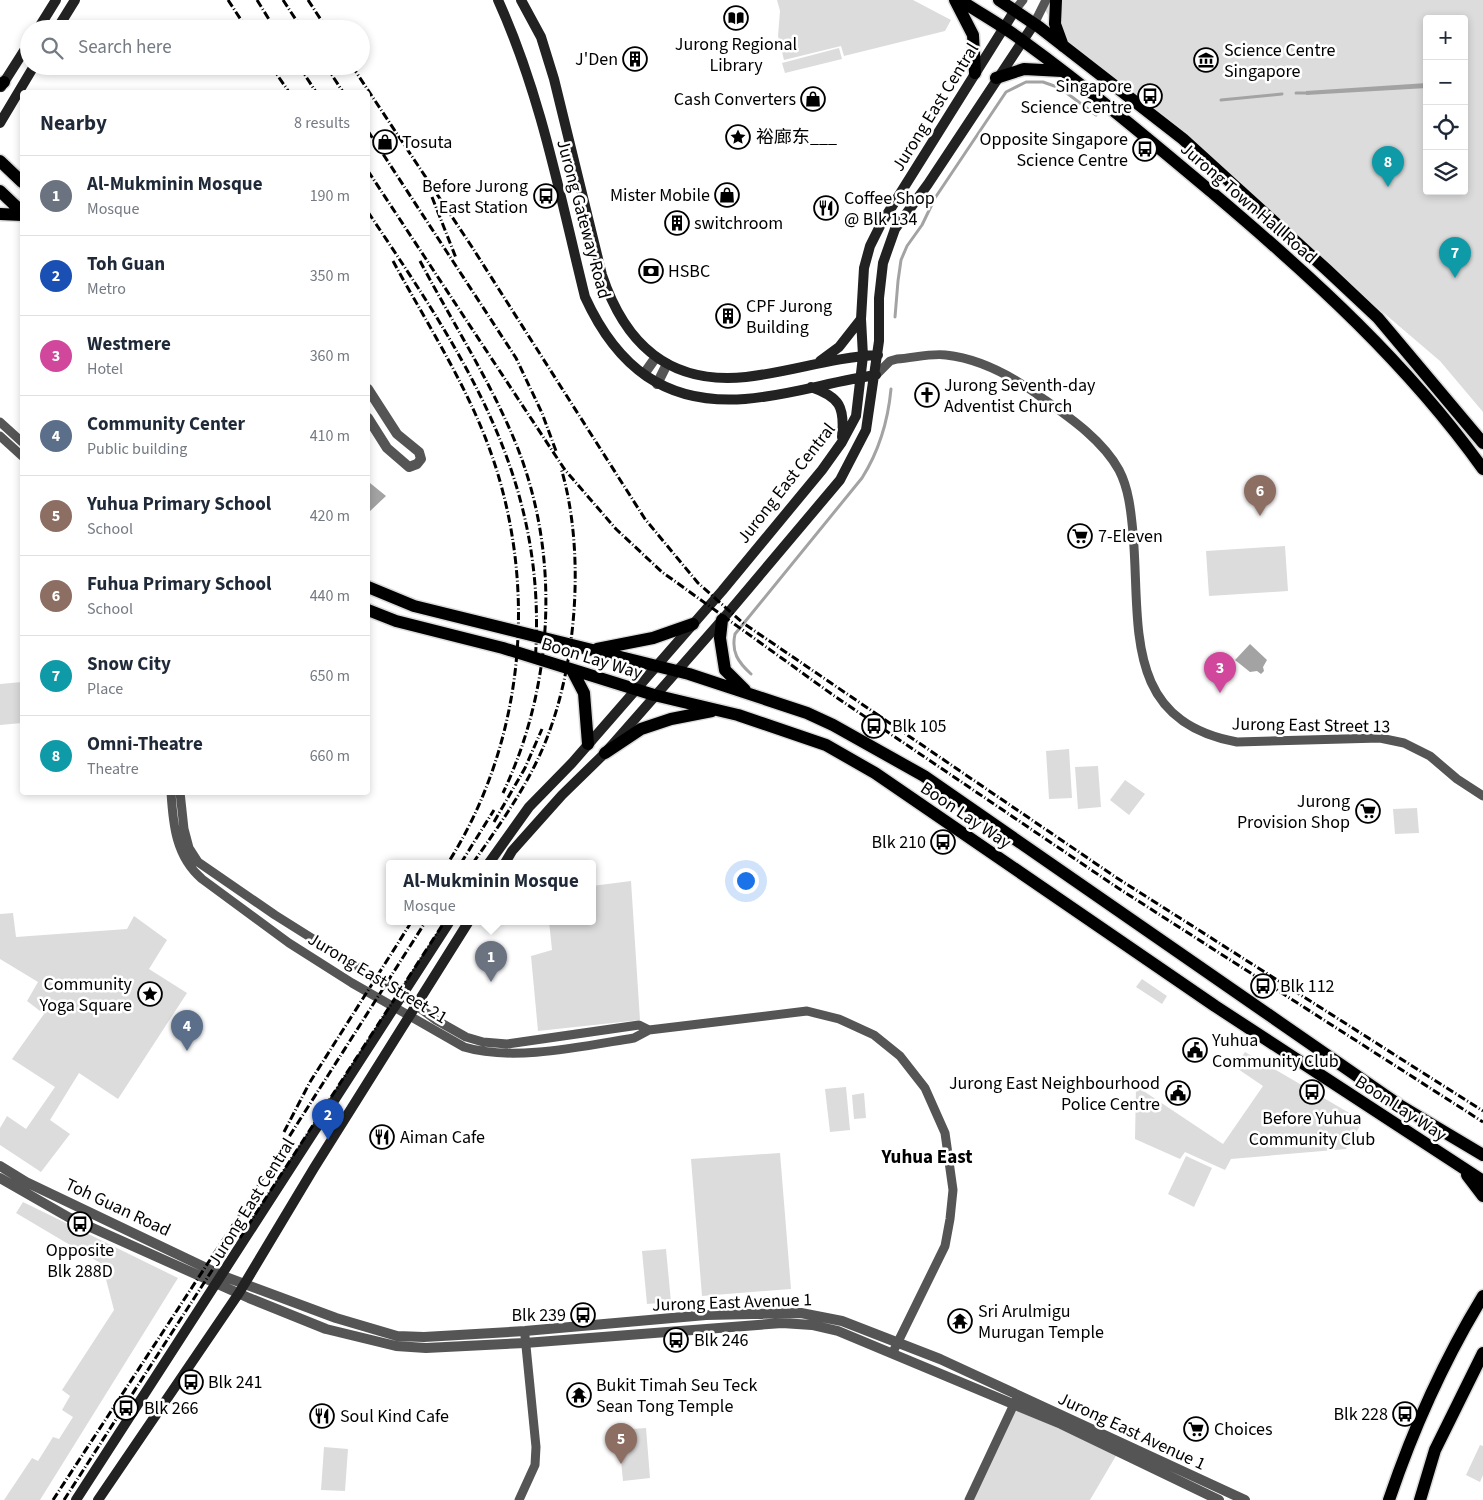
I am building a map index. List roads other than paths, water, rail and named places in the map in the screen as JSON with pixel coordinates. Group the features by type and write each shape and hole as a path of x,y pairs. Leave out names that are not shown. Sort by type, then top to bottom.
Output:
{"main road":[{"path":"44,20 56,0"},
{"path":"63,20 75,0"},
{"name":"Jurong Gateway Road","path":"498,0 518,45 540,112 585,297 597,322 612,344 657,384 675,391 711,400 746,399 860,377 876,376"},
{"name":"Jurong Gateway Road","path":"521,0 541,37 552,72 571,141 602,275 611,301 636,340 667,364 695,375 719,378 747,377 818,362 878,355"},
{"path":"955,0 970,24 973,35 975,73"},
{"name":"Jurong Town Hall Road","path":"960,0 1022,40 1062,71 1184,168 1271,243 1371,337 1425,395 1483,468"},
{"name":"Jurong Town Hall Road","path":"999,0 1019,5 1034,24 1183,139 1327,270 1378,318 1483,443"},
{"path":"1056,0 1055,24 1063,46"},
{"name":"Jurong East Central","path":"491,860 529,807 657,666 822,470 842,442 856,416 863,356 861,319 864,268 870,246 881,224 1019,5"},
{"name":"Jurong East Central","path":"507,860 512,851 562,795 605,753 654,695 722,620 840,480 866,430 876,376 883,263 895,230 928,184 996,78 1034,24"},
{"path":"1,85 20,56"},
{"path":"996,78 1024,69 1062,71"},
{"path":"0,123 29,75"},
{"path":"0,160 20,180"},
{"path":"0,191 20,212"},
{"path":"0,214 20,214"},
{"path":"818,362 839,347 861,319"},
{"path":"1425,395 1428,386 1433,382"},
{"path":"810,387 828,393 837,401 843,415 842,442"},
{"name":"Boon Lay Way","path":"370,588 414,606 657,666 746,692 807,714 900,761 1399,1104 1483,1155"},
{"name":"Boon Lay Way","path":"370,611 396,621 503,648 636,690 738,716 826,745 875,773 1215,1006 1483,1181"},
{"path":"722,620 720,638 725,670 746,692"},
{"path":"592,650 653,638 693,624"},
{"path":"572,670 584,693 588,744"},
{"path":"605,753 641,728 671,718 715,710"},
{"name":"Jurong East Central","path":"76,1500 220,1280 447,925"},
{"name":"Jurong East Central","path":"98,1500 242,1289 314,1168 467,925"},
{"path":"1462,1169 1483,1196"},
{"path":"1390,1500 1428,1402 1467,1322 1483,1296"},
{"path":"1421,1498 1435,1450 1483,1353"}],"street":[{"path":"1034,24 1046,0"},
{"path":"876,376 890,361 878,355"},
{"name":"Jurong East Street 13","path":"890,361 946,355 996,370 1021,382 1067,415 1101,446 1119,470 1128,498 1134,545 1140,649 1148,677 1162,702 1185,724 1219,739 1237,742 1380,738 1404,743 1430,756 1457,779 1483,796"},
{"path":"644,374 656,357"},
{"path":"657,384 667,364"},
{"path":"370,392 397,434 419,452 421,459 417,464 409,467 388,448 370,421"},
{"path":"0,422 20,440"},
{"path":"0,436 20,454"},
{"name":"Jurong East Street 21","path":"171,795 176,839 192,870 290,943 409,1017 464,1047 478,1051 505,1054 634,1038 649,1030 807,1011 839,1019 874,1035 900,1056 925,1088 945,1133 952,1190 946,1246 893,1352"},
{"name":"Jurong East Street 21","path":"180,795 184,829 189,848 198,862 257,903 466,1037 494,1044 529,1043 639,1026 649,1030"},
{"name":"Toh Guan Road","path":"0,1166 26,1182 220,1280"},
{"name":"Toh Guan Road","path":"0,1178 68,1216 220,1280"},
{"name":"Jurong East Avenue 1","path":"220,1280 326,1329 396,1346 426,1348 525,1343 782,1323 812,1325 838,1331 1016,1400 1245,1500"},
{"name":"Jurong East Avenue 1","path":"242,1289 397,1336 424,1337 525,1331 706,1316 801,1313 842,1321 898,1342 1219,1500"},
{"path":"519,1500 535,1465 536,1447 525,1331"},
{"path":"968,1500 1016,1400"}],"waterway":[{"path":"895,317 901,260 907,246 922,225 935,198 1006,92 1026,82 1043,82 1060,88 1096,115"},
{"path":"1296,93 1309,93"},
{"path":"1221,100 1282,94"},
{"path":"751,674 742,665 737,656 734,646 735,634 862,478 882,435 888,413 891,389"}],"railway":[{"path":"228,0 241,20"},
{"path":"257,0 269,20"},
{"path":"283,0 296,20"},
{"path":"308,0 321,20"},
{"path":"277,75 288,90"},
{"path":"305,75 315,90"},
{"path":"332,75 342,90"},
{"path":"358,75 368,90"},
{"path":"370,93 472,247 645,519 698,583 743,623 1117,878 1483,1111"},
{"path":"370,134 516,358 542,413 556,451"},
{"path":"370,174 565,470 616,529 662,572 833,695 1118,888 1483,1122"},
{"path":"432,197 456,258"},
{"path":"370,215 437,318 467,370 493,423 514,478 528,536 536,597 535,663"},
{"path":"393,261 467,395 487,442 503,494 514,548 518,602 517,657 509,711 495,764 474,815 450,860"},
{"path":"420,261 504,416 529,482 539,526 545,571 546,617 542,662 533,707 520,751 503,793"},
{"path":"475,860 510,808 535,765 554,718 563,684 570,648 575,573 574,536 569,501 561,468"},
{"path":"494,822 525,768 542,729"},
{"path":"463,860 494,810"},
{"path":"284,1132 310,1082 409,925"},
{"path":"53,1500 240,1214 423,925"},
{"path":"240,1238 442,925"},
{"path":"64,1500 240,1227"}],"place":[{"name":"Jurong Regional Library","path":"736,18"},
{"name":"J'Den","path":"635,59"},
{"name":"Science Centre Singapore","path":"1206,60"},
{"name":"Singapore Science Centre","path":"1150,96"},
{"name":"Cash Converters","path":"813,99"},
{"name":"裕廊东___","path":"738,137"},
{"name":"Tosuta","path":"385,142"},
{"name":"Opposite Singapore Science Centre","path":"1145,149"},
{"name":"Omni-Theatre","path":"1388,187"},
{"name":"Mister Mobile","path":"727,195"},
{"name":"Before Jurong East Station","path":"546,196"},
{"name":"Coffee Shop @ Blk 134","path":"826,208"},
{"name":"switchroom","path":"677,223"},
{"name":"HSBC","path":"651,271"},
{"name":"Snow City","path":"1455,278"},
{"name":"CPF Jurong Building","path":"728,316"},
{"name":"Jurong Seventh-day Adventist Church","path":"927,395"},
{"name":"Fuhua Primary School","path":"1260,516"},
{"name":"7-Eleven","path":"1080,536"},
{"name":"Westmere","path":"1220,693"},
{"name":"Blk 105","path":"874,726"},
{"name":"Jurong Provision Shop","path":"1368,811"},
{"name":"Blk 210","path":"943,842"},
{"name":"Al-Mukminin Mosque","path":"491,982"},
{"name":"Blk 112","path":"1263,986"},
{"name":"Community Yoga Square","path":"150,994"},
{"name":"Yuhua Community Club","path":"1195,1050"},
{"name":"Community Center","path":"187,1051"},
{"name":"Before Yuhua Community Club","path":"1312,1092"},
{"name":"Jurong East Neighbourhood Police Centre","path":"1178,1093"},
{"name":"Aiman Cafe","path":"382,1137"},
{"name":"Toh Guan","path":"328,1140"},
{"name":"Opposite Blk 288D","path":"80,1224"},
{"name":"Blk 239","path":"583,1315"},
{"name":"Sri Arulmigu Murugan Temple","path":"960,1321"},
{"name":"Blk 246","path":"676,1340"},
{"name":"Blk 241","path":"191,1382"},
{"name":"Bukit Timah Seu Teck Sean Tong Temple","path":"579,1395"},
{"name":"Blk 266","path":"126,1408"},
{"name":"Blk 228","path":"1405,1414"},
{"name":"Soul Kind Cafe","path":"322,1416"},
{"name":"Choices","path":"1196,1429"},
{"name":"Yuhua Primary School","path":"621,1464"}],"district":[{"name":"Yuhua East","path":"927,1156"}]}
